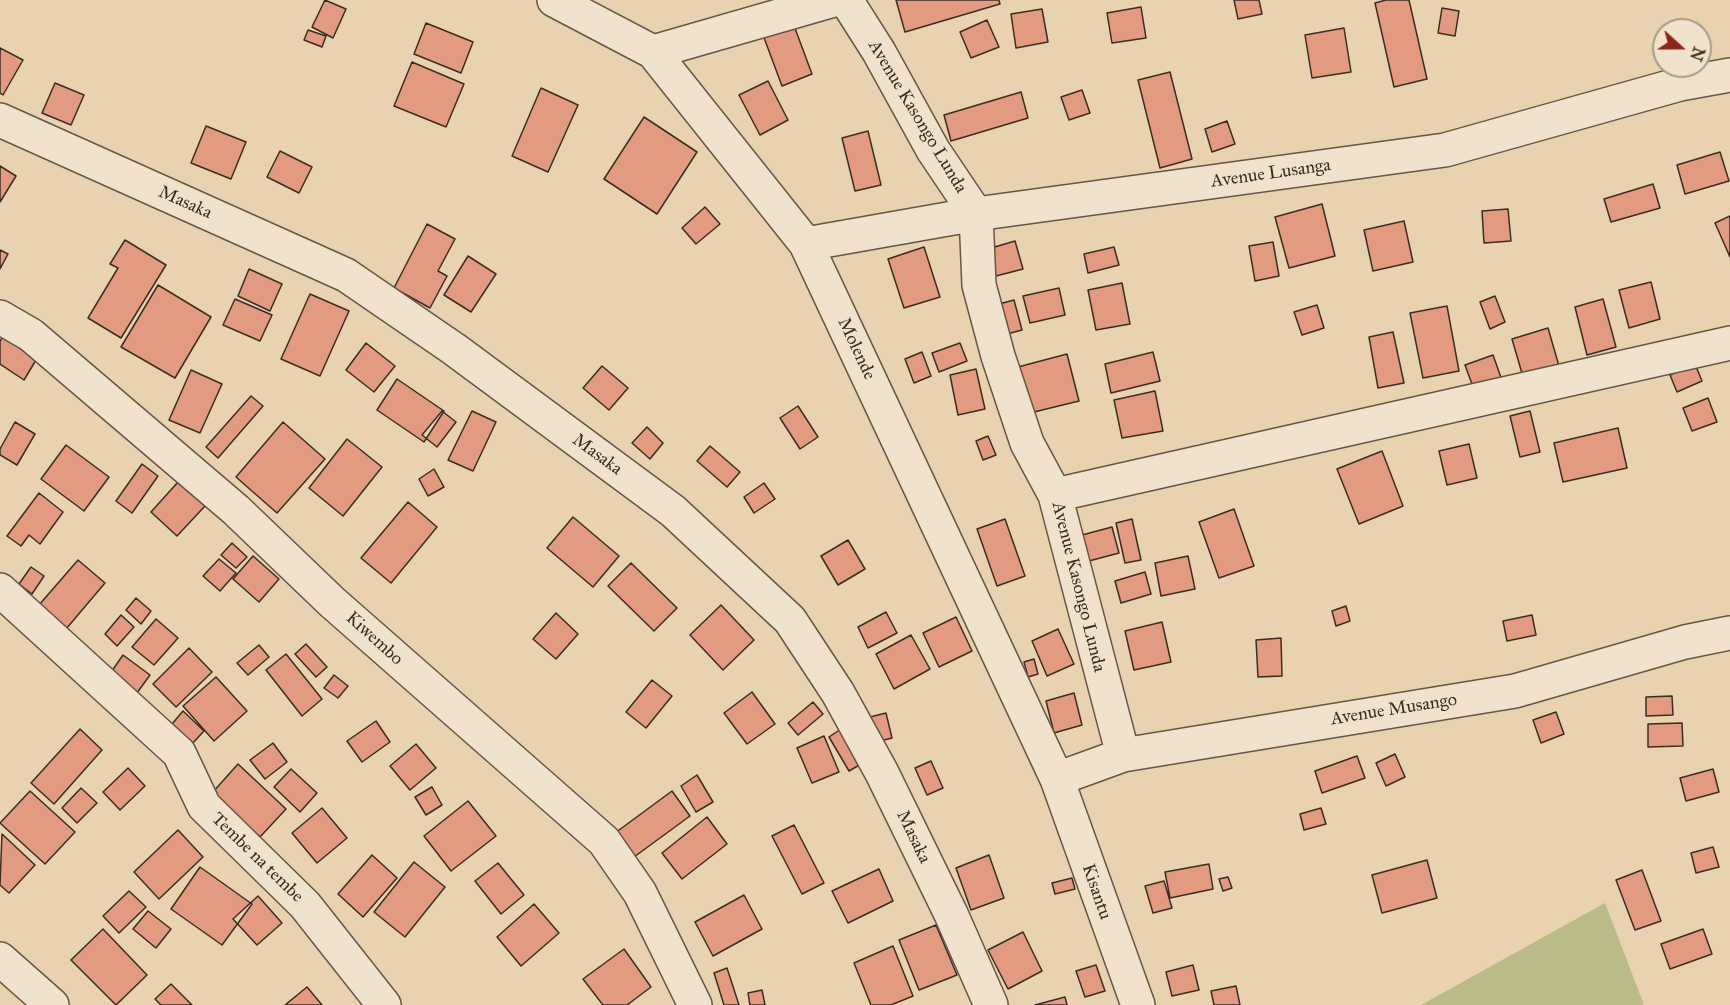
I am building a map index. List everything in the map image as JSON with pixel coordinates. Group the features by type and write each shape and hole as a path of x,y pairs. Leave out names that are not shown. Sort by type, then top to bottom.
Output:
{"street":[{"name":"Molende","path":"554,0 654,52 806,244 1057,779"},
{"path":"654,52 834,0"},
{"name":"Avenue Kasongo Lunda","path":"846,0 879,52 933,150 976,214 979,285 998,356 1027,443 1055,495 1123,755"},
{"name":"Avenue Lusanga","path":"806,244 976,214 1445,150 1680,84 1730,75"},
{"name":"Masaka","path":"0,120 346,275 454,349 673,511 790,620 838,693 892,794 951,914 991,1005"},
{"name":"Kiwembo","path":"0,317 30,335 236,510 332,602 604,841 640,893 694,1005"},
{"path":"1055,495 1730,343"},
{"name":"Tembe na tembe","path":"2,594 179,753 204,806 305,904 384,1005"},
{"name":"Avenue Musango","path":"1057,779 1123,755 1515,691 1685,642 1730,633"},
{"name":"Kisantu","path":"1057,779 1138,1005"},
{"path":"0,958 52,1005"}],"green space":[{"path":"1605,903 1644,1005 1421,1005"}],"building":[{"path":"325,0 346,9 333,38 312,27"},
{"path":"896,0 999,0 1000,4 905,32"},
{"path":"1234,0 1259,0 1262,14 1238,19"},
{"path":"1386,0 1409,0 1427,79 1394,87 1375,3"},
{"path":"1141,7 1146,38 1112,43 1107,13"},
{"path":"1442,8 1459,11 1455,36 1438,33"},
{"path":"1042,9 1048,42 1016,48 1011,14"},
{"path":"987,20 999,47 971,58 960,32"},
{"path":"426,23 473,42 461,73 414,54"},
{"path":"793,23 812,74 782,86 763,35"},
{"path":"1344,28 1351,72 1312,78 1305,35"},
{"path":"308,30 326,36 322,47 304,40"},
{"path":"0,48 23,60 3,95 0,93"},
{"path":"412,62 464,84 446,127 394,106"},
{"path":"1170,72 1192,159 1160,168 1138,80"},
{"path":"768,81 788,120 760,135 739,95"},
{"path":"55,83 84,95 71,125 42,113"},
{"path":"541,88 578,105 548,172 512,156"},
{"path":"1082,90 1090,113 1069,120 1061,97"},
{"path":"1021,92 1028,118 951,141 944,115"},
{"path":"644,117 697,152 657,214 604,179"},
{"path":"1227,121 1235,144 1212,152 1205,129"},
{"path":"206,126 246,142 231,179 191,163"},
{"path":"868,131 881,185 855,191 842,138"},
{"path":"280,151 312,167 299,193 267,177"},
{"path":"1720,152 1729,181 1685,194 1677,165"},
{"path":"0,166 16,176 0,202"},
{"path":"1653,184 1660,208 1611,222 1604,199"},
{"path":"1322,204 1335,256 1289,268 1275,217"},
{"path":"705,207 720,224 696,244 682,228"},
{"path":"1508,209 1511,241 1484,243 1482,211"},
{"path":"1730,216 1730,257 1715,223"},
{"path":"1404,221 1413,262 1373,271 1364,230"},
{"path":"427,224 455,239 438,271 447,276 430,308 394,288"},
{"path":"125,240 166,265 121,338 88,318 118,268 110,264"},
{"path":"1015,241 1023,269 996,276 988,249"},
{"path":"1273,242 1279,276 1255,281 1249,246"},
{"path":"924,247 940,297 904,308 888,259"},
{"path":"1114,247 1119,265 1088,273 1084,254"},
{"path":"0,250 8,254 0,269"},
{"path":"468,256 496,274 471,312 444,295"},
{"path":"249,269 282,284 270,311 238,296"},
{"path":"1651,282 1660,319 1629,328 1619,290"},
{"path":"1122,283 1130,324 1096,330 1088,290"},
{"path":"158,285 211,317 175,378 121,347"},
{"path":"1059,288 1065,315 1030,323 1023,296"},
{"path":"310,294 349,311 320,376 281,359"},
{"path":"1495,296 1505,322 1490,329 1480,302"},
{"path":"235,299 272,315 260,341 223,325"},
{"path":"1603,299 1616,347 1587,355 1575,307"},
{"path":"1014,300 1022,330 1007,334 999,304"},
{"path":"1317,305 1324,328 1302,335 1294,312"},
{"path":"1447,306 1459,371 1423,378 1410,313"},
{"path":"1548,328 1559,366 1523,377 1512,339"},
{"path":"8,329 42,350 24,380 0,364 0,341"},
{"path":"1393,332 1404,383 1378,388 1369,337"},
{"path":"366,343 395,366 374,392 346,370"},
{"path":"960,343 967,361 939,372 932,353"},
{"path":"922,352 931,376 914,383 905,359"},
{"path":"1153,352 1160,381 1111,393 1105,364"},
{"path":"1067,354 1079,401 1030,413 1018,367"},
{"path":"1493,355 1504,386 1476,395 1465,365"},
{"path":"1695,364 1702,381 1677,392 1670,375"},
{"path":"602,366 628,388 609,410 583,388"},
{"path":"976,369 985,409 958,415 950,375"},
{"path":"191,370 222,384 200,433 169,420"},
{"path":"397,379 444,411 424,442 377,410"},
{"path":"1155,391 1163,431 1122,438 1114,400"},
{"path":"251,396 263,406 218,458 206,447"},
{"path":"1708,398 1717,422 1692,431 1683,408"},
{"path":"798,406 818,437 800,449 780,418"},
{"path":"442,411 456,422 437,447 422,435"},
{"path":"472,411 496,422 473,471 448,460"},
{"path":"1530,411 1540,452 1520,457 1510,416"},
{"path":"15,422 35,434 17,465 0,455 0,449"},
{"path":"283,422 325,459 277,513 236,477"},
{"path":"647,427 663,443 650,459 632,443"},
{"path":"1618,428 1627,468 1563,482 1554,443"},
{"path":"988,436 996,455 983,460 976,441"},
{"path":"347,439 382,467 343,516 309,488"},
{"path":"1469,444 1477,478 1447,485 1439,451"},
{"path":"66,445 109,477 84,511 41,479"},
{"path":"710,446 740,472 727,487 697,461"},
{"path":"1382,451 1403,506 1359,524 1337,469"},
{"path":"142,464 158,476 132,513 116,501"},
{"path":"434,469 444,487 428,496 419,479"},
{"path":"178,482 205,506 177,536 151,512"},
{"path":"764,483 775,499 754,513 744,497"},
{"path":"39,493 63,512 40,544 29,535 21,546 7,536"},
{"path":"408,502 437,527 391,583 361,558"},
{"path":"1234,509 1254,566 1219,578 1199,522"},
{"path":"573,517 619,556 593,587 547,548"},
{"path":"1005,519 1025,576 997,586 977,529"},
{"path":"1132,519 1141,560 1125,563 1116,523"},
{"path":"1112,527 1119,553 1089,561 1082,535"},
{"path":"848,540 865,569 838,585 821,556"},
{"path":"232,543 247,557 236,568 221,555"},
{"path":"253,556 279,579 259,602 233,579"},
{"path":"1188,556 1195,589 1161,596 1155,563"},
{"path":"219,559 236,573 220,591 203,576"},
{"path":"78,560 105,583 66,629 39,605"},
{"path":"631,563 677,608 654,631 608,586"},
{"path":"31,567 44,576 32,594 19,584"},
{"path":"1145,572 1151,594 1121,603 1115,581"},
{"path":"136,598 151,611 141,624 126,610"},
{"path":"721,605 754,640 723,670 690,635"},
{"path":"1346,606 1350,621 1336,626 1332,611"},
{"path":"886,612 897,633 868,648 858,627"},
{"path":"556,613 578,634 556,659 533,639"},
{"path":"121,615 134,627 117,646 105,634"},
{"path":"1532,615 1536,635 1507,641 1503,621"},
{"path":"956,617 972,651 939,667 923,633"},
{"path":"156,619 178,638 154,665 132,647"},
{"path":"1162,622 1171,662 1134,670 1125,631"},
{"path":"1058,629 1074,664 1047,676 1032,641"},
{"path":"911,635 930,669 894,689 876,654"},
{"path":"1281,638 1282,676 1258,677 1256,640"},
{"path":"306,644 327,667 316,677 295,654"},
{"path":"259,645 269,657 248,675 237,663"},
{"path":"189,648 212,672 176,707 153,684"},
{"path":"286,654 322,699 302,716 266,670"},
{"path":"123,655 150,675 134,697 107,678"},
{"path":"1034,659 1038,674 1028,677 1024,662"},
{"path":"334,675 348,686 338,698 324,688"},
{"path":"216,677 247,711 214,741 183,706"},
{"path":"652,680 672,696 646,728 626,712"},
{"path":"752,692 775,724 747,744 724,713"},
{"path":"1074,693 1082,725 1054,733 1046,701"},
{"path":"1672,696 1673,715 1646,716 1646,697"},
{"path":"813,702 823,714 798,735 788,723"},
{"path":"183,711 204,731 192,744 172,724"},
{"path":"1556,712 1564,734 1541,743 1533,720"},
{"path":"886,713 892,738 868,744 862,719"},
{"path":"376,721 390,742 362,762 347,741"},
{"path":"1682,723 1683,746 1648,747 1648,724"},
{"path":"80,729 102,750 54,804 31,783"},
{"path":"841,729 861,764 849,771 829,737"},
{"path":"824,736 839,772 812,783 797,748"},
{"path":"273,743 287,762 265,779 250,760"},
{"path":"416,744 436,768 410,790 390,766"},
{"path":"1395,754 1405,777 1386,786 1376,763"},
{"path":"1357,756 1365,778 1322,793 1315,771"},
{"path":"931,761 943,788 927,795 915,768"},
{"path":"238,764 286,809 260,837 212,793"},
{"path":"128,768 145,786 120,810 103,792"},
{"path":"291,769 317,793 300,812 274,787"},
{"path":"1713,769 1719,792 1686,801 1680,778"},
{"path":"697,775 713,802 696,812 681,786"},
{"path":"432,787 442,805 426,815 415,797"},
{"path":"81,788 97,803 77,823 62,808"},
{"path":"30,791 75,832 45,864 0,823"},
{"path":"672,791 690,816 634,857 615,833"},
{"path":"468,801 496,836 451,871 424,836"},
{"path":"322,808 347,838 317,863 292,833"},
{"path":"1321,808 1326,824 1304,830 1300,814"},
{"path":"707,817 727,844 682,879 662,853"},
{"path":"794,825 824,883 802,894 772,836"},
{"path":"178,830 203,857 159,899 134,872"},
{"path":"2,834 35,865 9,893 0,885"},
{"path":"1713,847 1719,867 1696,873 1691,853"},
{"path":"372,855 397,878 363,917 338,894"},
{"path":"989,855 1004,898 971,910 956,868"},
{"path":"1427,860 1437,898 1382,913 1372,875"},
{"path":"414,862 445,887 405,937 374,912"},
{"path":"498,863 524,895 501,914 475,881"},
{"path":"1209,864 1213,889 1170,898 1165,872"},
{"path":"200,867 252,904 222,945 171,909"},
{"path":"879,869 893,901 848,923 832,891"},
{"path":"1642,870 1661,921 1635,930 1616,880"},
{"path":"1228,877 1232,888 1223,891 1219,879"},
{"path":"1072,878 1075,889 1055,894 1052,883"},
{"path":"1164,881 1172,908 1153,913 1145,886"},
{"path":"129,891 146,907 119,933 103,916"},
{"path":"744,895 762,929 713,956 695,922"},
{"path":"258,896 282,923 257,945 233,919"},
{"path":"534,904 559,933 521,966 497,937"},
{"path":"148,911 171,929 156,948 133,929"},
{"path":"936,925 957,975 919,990 899,940"},
{"path":"103,929 147,975 116,1005 71,960"},
{"path":"1703,929 1712,954 1670,969 1661,944"},
{"path":"1023,932 1042,971 1008,989 988,950"},
{"path":"893,946 913,996 891,1005 871,1005 854,963"},
{"path":"624,949 651,987 627,1005 603,1005 583,979"},
{"path":"1096,965 1105,991 1085,997 1076,971"},
{"path":"1193,965 1199,990 1172,996 1166,972"},
{"path":"727,968 739,1005 724,1005 714,973"},
{"path":"171,984 192,1005 161,1005 155,999"},
{"path":"1236,986 1240,1005 1214,1005 1211,991"},
{"path":"307,987 322,1005 285,1005"},
{"path":"762,990 765,1005 750,1005 748,993"},
{"path":"1065,997 1067,1005 1035,1005"}]}
